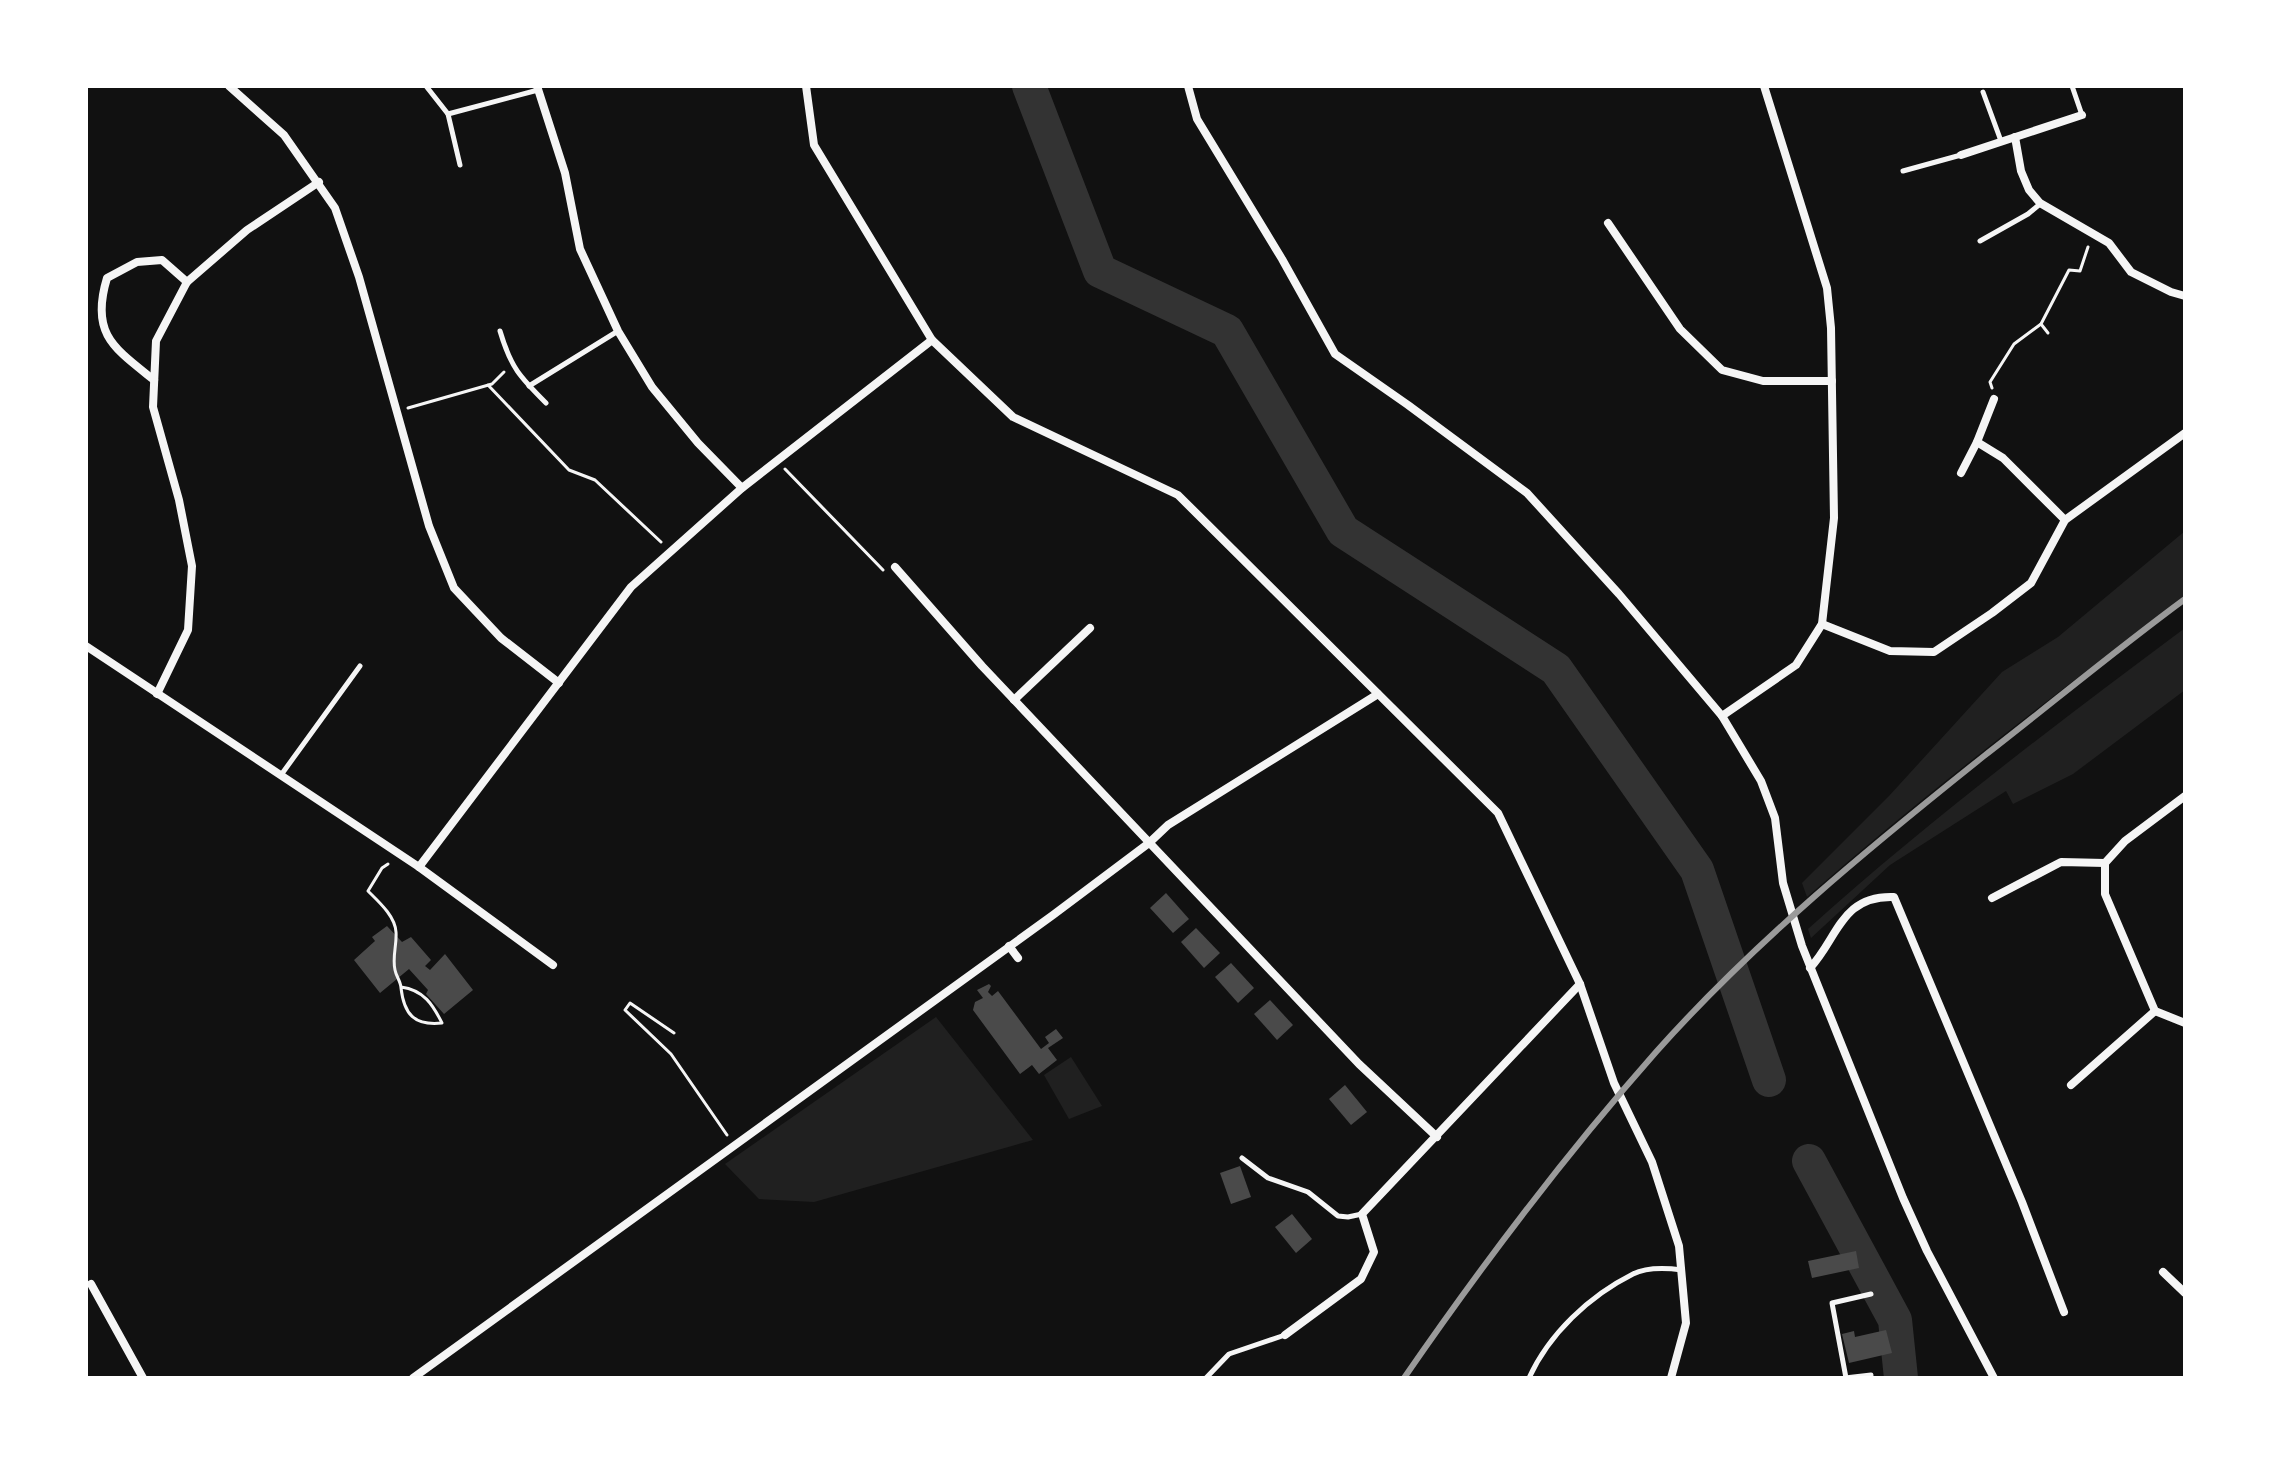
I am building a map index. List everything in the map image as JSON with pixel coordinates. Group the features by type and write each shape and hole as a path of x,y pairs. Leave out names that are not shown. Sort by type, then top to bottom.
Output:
{"street":[{"path":"229,86 284,135 335,208 359,277 429,526 454,588 501,638 559,683"},
{"path":"806,86 814,145 932,340 1013,417 1178,495 1498,813 1580,984 1614,1083 1652,1162 1679,1246 1686,1323 1671,1378"},
{"path":"1188,86 1197,119 1282,259 1335,354 1527,493 1619,594 1722,716 1761,781 1775,818 1783,883 1810,968 1927,1251 1994,1378"},
{"path":"1722,716 1796,665 1822,624 1834,518 1831,328 1827,288 1764,86"},
{"path":"538,88 565,173 580,249 618,331 652,387 698,443 742,488"},
{"path":"1961,155 2082,115"},
{"path":"2015,137 2021,171 2029,190 2040,203 2109,243 2131,272 2185,296"},
{"path":"157,694 188,630 192,566 179,500 153,407 156,341 187,282 247,230 319,182"},
{"path":"1608,223 1680,329 1722,370 1763,381 1832,381"},
{"path":"154,380 118,351 105,333 99,302 107,278 137,262 162,260 187,282"},
{"path":"419,867 631,587 742,488 932,340"},
{"path":"1961,473 1994,399"},
{"path":"1822,624 1890,651 1934,652 2031,583 2065,520 2185,433"},
{"path":"1977,442 2003,458 2065,520"},
{"path":"895,567 1014,700 1359,1064 1437,1137"},
{"path":"1014,700 1090,628"},
{"path":"86,646 419,867 553,965"},
{"path":"413,1378 1009,946 1149,843 1168,825 1378,694"},
{"path":"2185,796 2125,841 2105,863 2105,894 2155,1011 2185,1023"},
{"path":"1992,898 2061,862 2105,863"},
{"path":"1810,968 1825,953 1837,925 1861,903 1877,896 1894,897 2022,1202 2064,1312"},
{"path":"1009,946 1018,958"},
{"path":"1285,1335 1361,1279 1374,1252 1362,1214 1580,984"},
{"path":"2071,1085 2155,1011"},
{"path":"2163,1272 2185,1293"},
{"path":"91,1284 143,1378"}],"lane":[{"path":"426,86 448,114 460,165"},
{"path":"2072,86 2082,115"},
{"path":"448,114 538,88"},
{"path":"1983,92 2001,142"},
{"path":"1903,171 1961,155"},
{"path":"1980,241 2028,214 2040,203"},
{"path":"500,331 512,365 546,403"},
{"path":"529,386 618,331"},
{"path":"280,776 360,666"},
{"path":"1242,1158 1268,1178 1308,1192 1338,1216 1362,1214"},
{"path":"1529,1378 1544,1347 1598,1297 1635,1272 1667,1268 1683,1270"},
{"path":"1871,1294 1832,1303 1846,1378 1871,1375"},
{"path":"1206,1378 1229,1354 1285,1335"}],"path":[{"path":"1994,399 1990,382 2014,344 2041,324 2069,270 2080,271 2093,232"},
{"path":"2041,324 2048,333"},
{"path":"397,411 488,385 512,365"},
{"path":"488,385 569,470 595,480 671,551"},
{"path":"777,460 886,574 895,567"},
{"path":"400,855 382,868 368,891 390,915 396,931 395,973 404,1006 417,1021 442,1023 428,999 419,992 401,987"},
{"path":"674,1033 630,1003 625,1010 681,1066 734,1146"}],"shaded area":[{"path":"2185,531 2185,597 1993,743 1807,897 1802,883 1889,796 2002,672 2058,637"},
{"path":"2185,628 2185,690 2073,774 2013,804 2006,791 1890,865 1811,938 1808,929 1899,850"},
{"path":"936,1017 1033,1140 814,1202 759,1199 725,1164"},
{"path":"1071,1057 1102,1106 1069,1119 1044,1075"}],"building":[{"path":"1166,893 1189,919 1173,933 1150,908"},
{"path":"387,926 402,942 411,937 431,960 425,966 430,970 445,954 473,990 444,1014 409,969 380,993 354,960 375,941 372,937"},
{"path":"1196,928 1220,953 1204,968 1181,942"},
{"path":"1231,963 1254,988 1238,1003 1215,977"},
{"path":"989,984 988,992 992,996 998,991 1041,1049 1049,1043 1045,1037 1056,1029 1063,1038 1048,1048 1057,1060 1039,1074 1032,1065 1020,1074 973,1010 975,1002 983,998 977,990"},
{"path":"1270,1000 1293,1025 1277,1040 1254,1014"},
{"path":"1345,1085 1367,1112 1351,1125 1329,1099"},
{"path":"1240,1166 1251,1197 1231,1204 1220,1173"},
{"path":"1292,1214 1312,1239 1296,1253 1275,1227"},
{"path":"1856,1251 1859,1268 1812,1278 1808,1261"},
{"path":"1886,1330 1892,1353 1849,1363 1842,1334 1854,1331 1855,1337"}],"waterway":[{"path":"1029,86 1100,271 1227,331 1343,531 1556,669 1697,870 1769,1080"},
{"path":"1809,1161 1895,1320 1901,1378"}],"railway":[{"path":"1404,1378 1494,1252 1589,1130 1656,1052 1733,972 1898,825 2185,599"}]}
